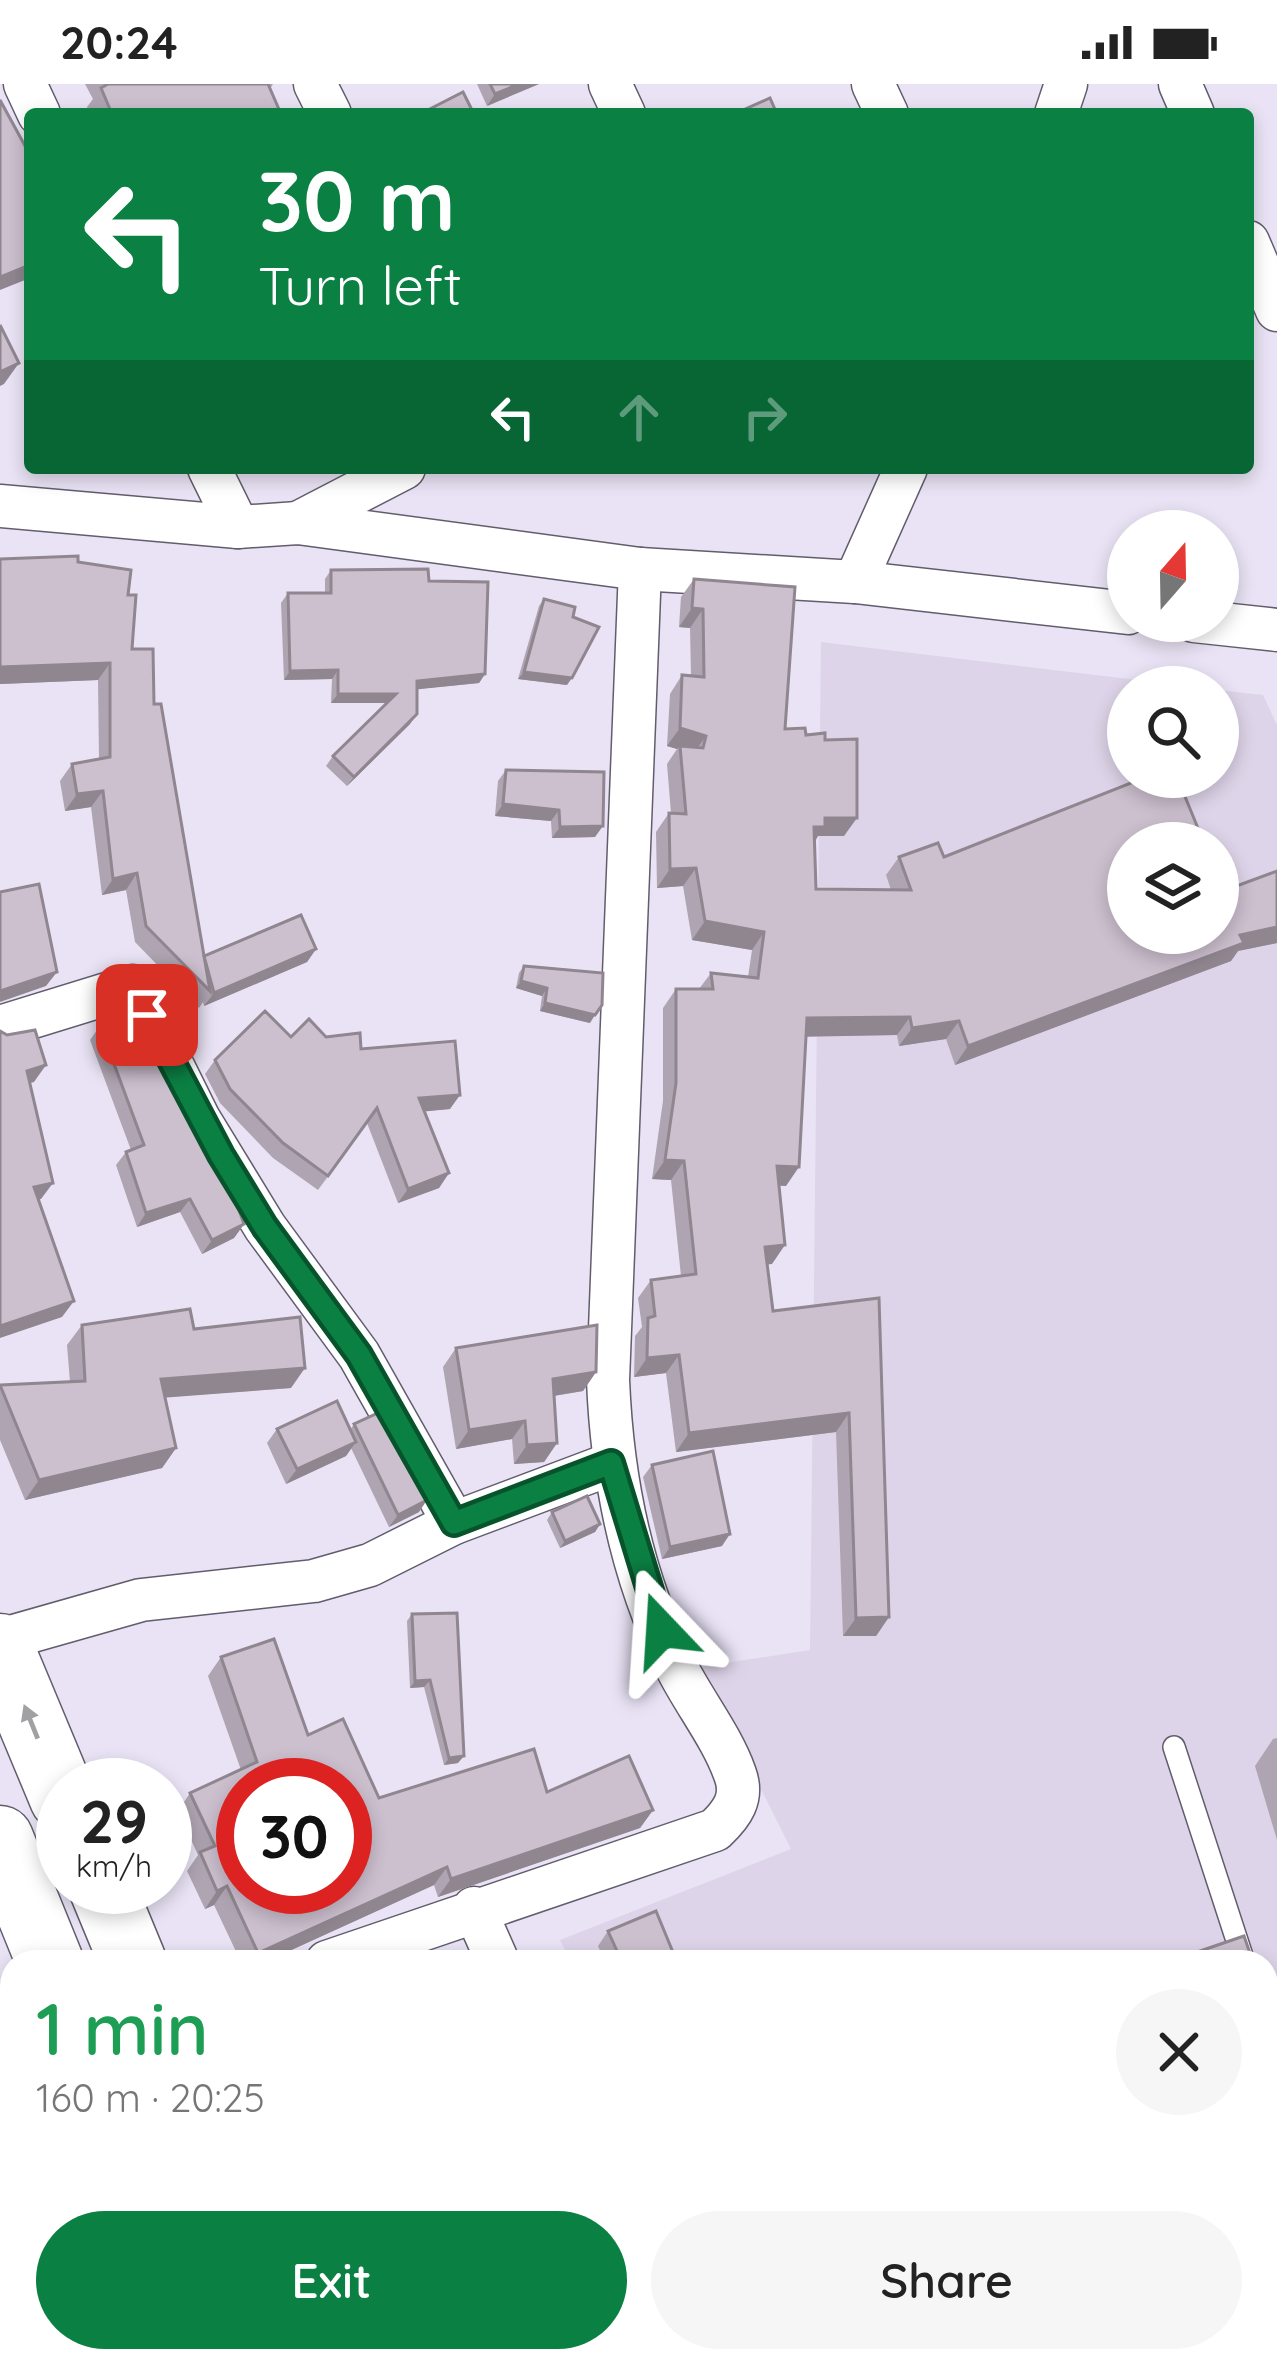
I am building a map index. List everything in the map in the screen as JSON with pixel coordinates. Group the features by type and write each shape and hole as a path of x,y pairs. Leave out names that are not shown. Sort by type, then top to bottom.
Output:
{"main road":[{"path":"0,1643 47,1758"},
{"path":"0,1839 45,1950"},
{"path":"113,1914 128,1950"}],"street":[{"path":"1254,256 1277,310"},
{"path":"212,474 238,527"},
{"path":"298,523 392,474"},
{"path":"855,582 902,474"},
{"path":"0,506 238,527 298,523 640,568 855,582 1107,612"},
{"path":"359,1950 715,1830 732,1814 739,1796 736,1774 674,1663 638,1564 611,1463 608,1380 640,568"},
{"path":"1239,626 1277,631"},
{"path":"0,1027 133,986 210,1137 265,1227 359,1355 454,1523"},
{"path":"0,1643 141,1600 314,1582 370,1565 454,1523 611,1463"},
{"path":"473,1908 492,1950"}],"lane":[{"path":"1174,1748 1240,1950"}],"shaded area":[{"path":"821,642 1107,676 1107,798 1239,798 1239,692 1263,695 1277,725 1277,1950 565,1950 560,1940 791,1849 700,1667 810,1650"}],"building":[{"path":"108,84 268,84 278,108 109,108 101,88"},
{"path":"490,84 519,84 495,94"},
{"path":"463,92 471,108 432,108"},
{"path":"770,98 774,108 748,108"},
{"path":"0,100 24,144 24,267 0,277"},
{"path":"0,325 19,363 0,372"},
{"path":"78,556 78,562 131,570 128,595 136,595 132,649 153,649 154,704 161,704 210,991 146,926 137,873 113,879 103,791 77,794 72,764 110,757 110,663 0,667 0,559"},
{"path":"428,569 429,581 488,582 485,674 417,681 417,714 354,777 333,756 396,694 338,694 338,670 290,671 288,593 331,593 331,570"},
{"path":"694,579 795,587 785,729 805,728 806,735 825,733 825,740 857,739 857,818 825,818 825,827 814,827 816,889 911,890 899,857 938,843 944,857 1107,792 1107,798 1186,798 1195,822 1107,822 1107,954 1215,954 968,1046 959,1021 912,1028 910,1017 807,1018 799,1167 777,1166 785,1245 765,1247 773,1311 879,1298 889,1617 856,1618 849,1413 689,1433 679,1355 647,1358 648,1318 655,1316 651,1280 696,1274 684,1161 665,1160 676,1083 676,989 713,989 711,973 758,978 764,932 705,921 696,868 670,869 669,813 686,814 680,746 703,748 706,736 680,728 682,675 704,677 703,609 692,608"},
{"path":"544,599 575,607 573,617 599,627 572,678 524,672"},
{"path":"506,770 604,772 603,826 560,827 559,810 503,804"},
{"path":"1277,871 1277,927 1240,935 1244,943 1239,945 1239,885"},
{"path":"39,884 57,972 0,991 0,892"},
{"path":"301,915 316,949 214,993 204,956"},
{"path":"524,966 603,973 602,1005 595,1015 545,1003 547,988 521,981"},
{"path":"265,1011 291,1037 309,1019 326,1037 360,1033 361,1049 455,1041 460,1095 419,1098 449,1173 408,1189 377,1108 328,1176 283,1143 230,1089 215,1060"},
{"path":"134,1013 186,1117 234,1196 244,1224 212,1240 190,1199 146,1213 126,1152 144,1145 100,1026"},
{"path":"35,1030 46,1065 27,1071 53,1183 34,1187 74,1301 0,1326 0,1031 7,1035"},
{"path":"190,1309 194,1329 300,1317 305,1368 161,1379 176,1448 39,1480 0,1385 85,1381 82,1325"},
{"path":"597,1325 596,1372 553,1379 557,1443 527,1445 525,1421 469,1430 456,1348"},
{"path":"337,1401 356,1442 297,1469 277,1429"},
{"path":"378,1413 427,1500 398,1515 354,1424"},
{"path":"713,1451 730,1534 670,1547 652,1465"},
{"path":"587,1496 600,1524 565,1541 552,1512"},
{"path":"457,1613 464,1756 449,1758 430,1680 415,1681 412,1614"},
{"path":"274,1639 308,1735 343,1719 361,1758 256,1758 221,1657"},
{"path":"534,1749 547,1792 629,1756 653,1810 451,1879 447,1867 372,1901 372,1783 379,1798"},
{"path":"216,1781 216,1889 200,1852 215,1846 192,1792"},
{"path":"656,1911 672,1950 617,1950 608,1931"},
{"path":"240,1914 344,1914 265,1950 257,1950"},
{"path":"1244,1936 1249,1950 1203,1950"}],"route":[{"path":"147,1015 221,1155 265,1227 359,1355 454,1523 611,1463 638,1564 662,1630"}]}
